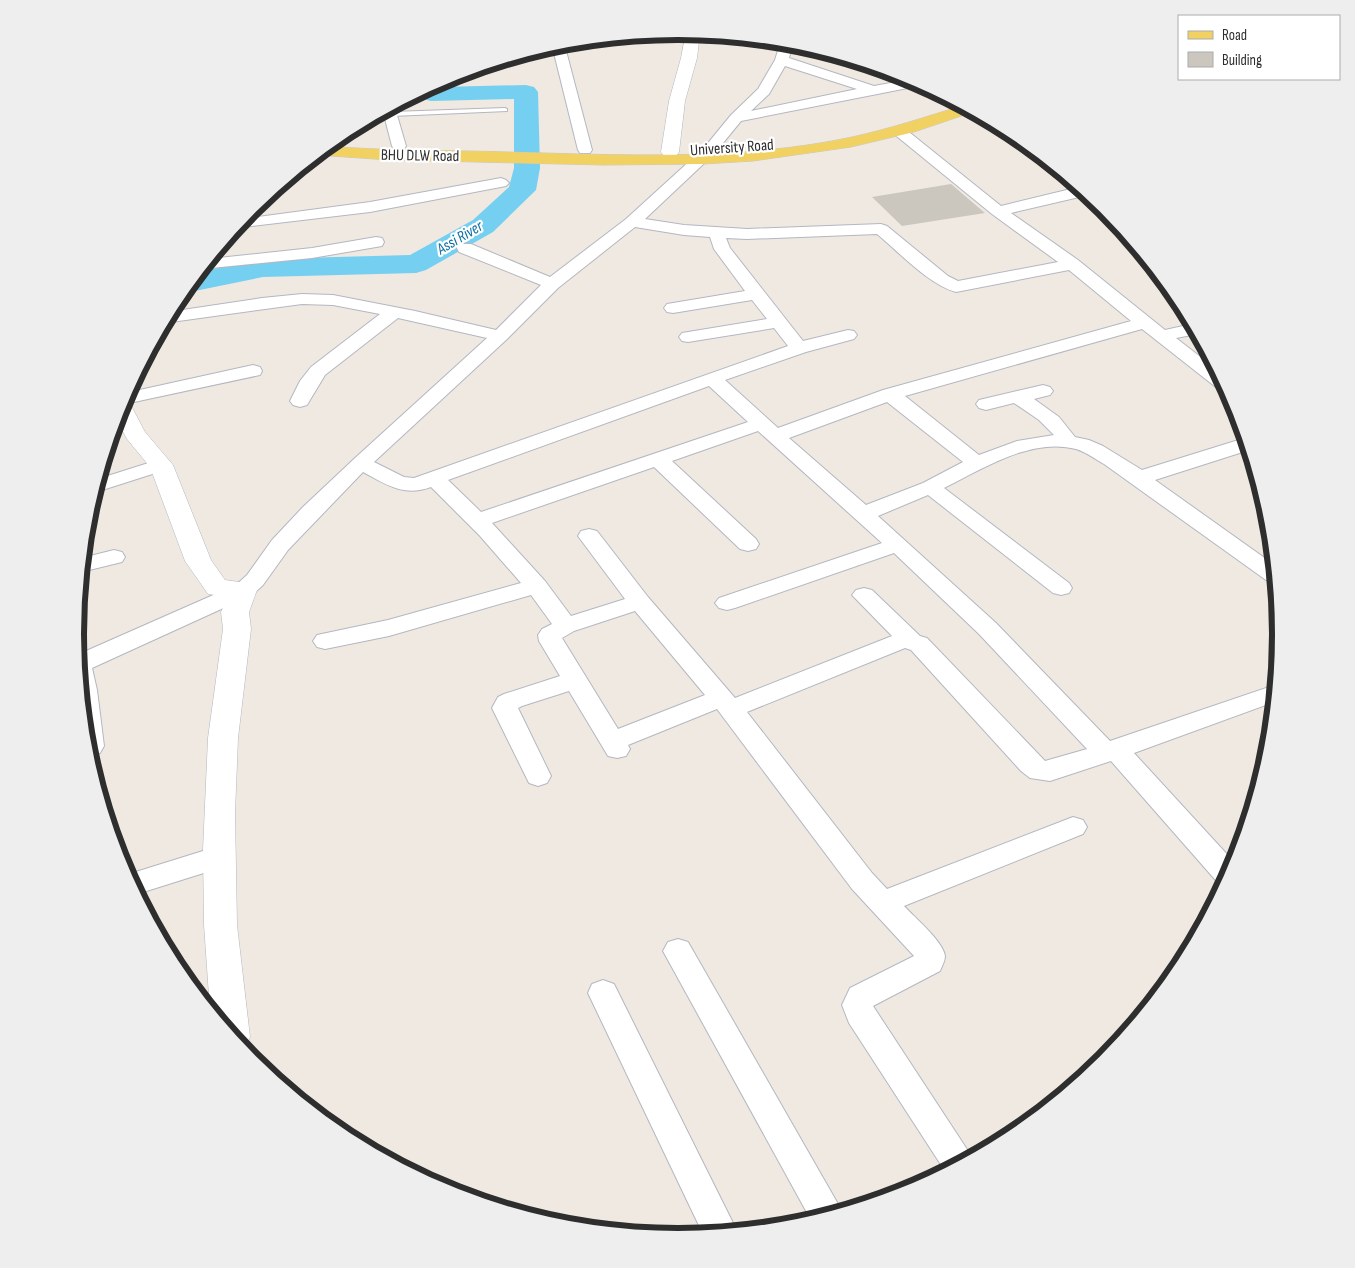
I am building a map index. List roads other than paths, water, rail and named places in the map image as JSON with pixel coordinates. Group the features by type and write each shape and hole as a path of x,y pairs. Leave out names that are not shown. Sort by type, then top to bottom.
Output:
{"main road":[{"name":"University Road","path":"505,149 563,154 585,150 670,152 703,155 800,143 874,127 946,104"},
{"path":"563,154 703,155 786,152 899,131 959,112"},
{"name":"BHU DLW Road","path":"342,144 505,149"},
{"name":"BHU DLW Road","path":"330,153 521,158 563,154"}],"street":[{"path":"670,152 677,101 692,40"},
{"path":"85,661 244,590 255,580 280,545 311,512 500,336 552,284 663,196 764,91 782,60 785,50"},
{"path":"560,51 585,150"},
{"path":"782,60 872,90"},
{"path":"736,118 904,85"},
{"path":"391,114 399,146"},
{"path":"899,131 1212,375"},
{"path":"249,223 370,207 501,183"},
{"path":"998,210 1075,193"},
{"path":"632,222 718,233 782,234 881,229 942,280 956,287 1072,264"},
{"path":"718,233 718,241 722,249 799,348"},
{"path":"213,264 312,253 376,242"},
{"path":"465,248 552,284"},
{"path":"673,308 756,294"},
{"path":"176,317 302,299 333,300 500,336"},
{"path":"300,401 310,381 318,371 394,312"},
{"path":"688,337 779,322"},
{"path":"479,520 659,460 1144,323"},
{"path":"1161,336 1188,330"},
{"path":"362,463 399,483 416,485 712,378 799,348 848,335"},
{"path":"133,398 253,371"},
{"path":"712,378 971,612 1111,751 1222,870"},
{"path":"986,404 1043,391"},
{"path":"890,394 978,464"},
{"path":"1018,397 1058,427 1064,433 1067,440"},
{"path":"126,416 135,434 161,465 198,561 207,575 217,588 244,590"},
{"path":"864,514 930,487 978,464 1030,444 1049,440 1067,440 1084,445 1139,478 1267,570"},
{"path":"1139,478 1241,446"},
{"path":"659,460 748,544"},
{"path":"103,484 161,465"},
{"path":"435,479 479,520 537,586 566,626"},
{"path":"930,487 1061,588"},
{"path":"589,536 640,602 726,704 862,881 930,955 929,962 861,997 857,1005 860,1014 955,1158"},
{"path":"728,603 897,545"},
{"path":"88,563 114,557"},
{"path":"325,641 389,628 537,586"},
{"path":"231,1026 222,950 219,858 223,736 235,652 237,629 235,612 244,590"},
{"path":"864,596 911,641"},
{"path":"640,602 566,626 550,634 551,641 614,745 903,640 919,644 1030,764 1040,771 1050,771 1111,751 1268,695"},
{"path":"538,776 505,708 507,703 513,700 575,680"},
{"path":"882,903 1073,827"},
{"path":"139,883 219,858"},
{"path":"678,951 824,1210"},
{"path":"603,993 717,1227"}],"lane":[{"path":"397,111 506,110"}],"waterway":[{"name":"Assi River","path":"200,281 263,268 416,264 483,226 522,190 527,168 526,92 431,94"}]}
